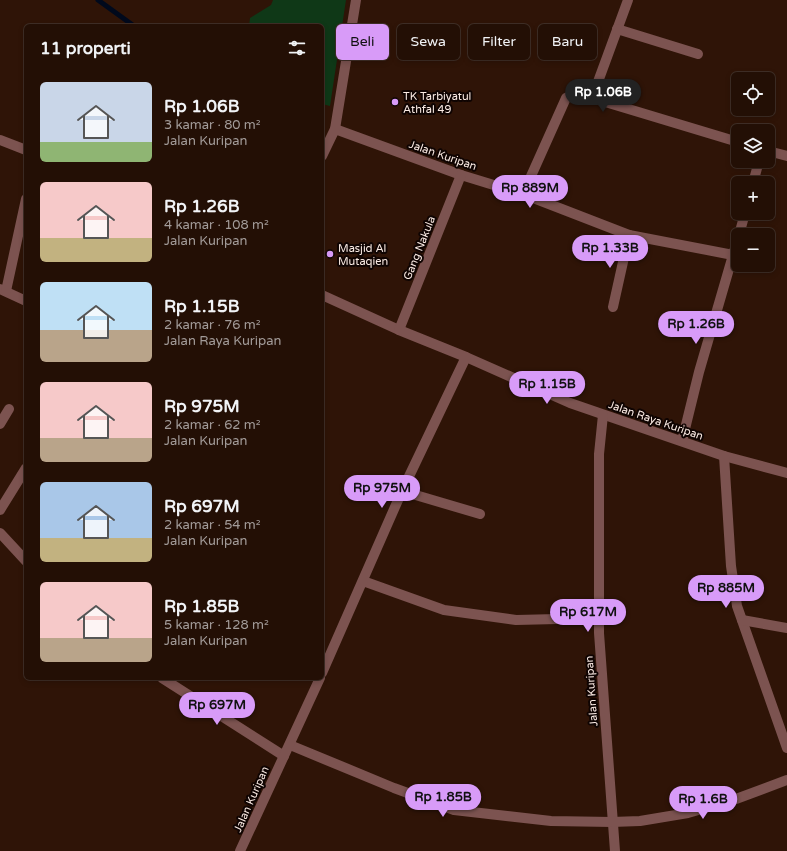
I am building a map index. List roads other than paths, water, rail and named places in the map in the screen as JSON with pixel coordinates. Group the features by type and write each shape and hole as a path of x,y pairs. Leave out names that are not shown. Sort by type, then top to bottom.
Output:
{"street":[{"path":"324,152 335,129 356,0"},
{"path":"592,98 628,0"},
{"path":"617,29 698,54"},
{"path":"523,194 566,98 571,95 577,94 592,98 731,140"},
{"name":"Jalan Kuripan","path":"335,129 461,175 523,194 629,235 731,255"},
{"path":"0,140 24,149"},
{"path":"775,153 787,156"},
{"name":"Gang Nakula","path":"399,330 461,175"},
{"path":"24,207 3,290 24,299"},
{"path":"613,307 629,235"},
{"path":"682,441 699,372 731,262"},
{"name":"Jalan Raya Kuripan","path":"324,296 399,330 466,357 570,403 724,456 787,473"},
{"path":"324,669 402,491 466,357"},
{"path":"0,424 9,409"},
{"name":"Jalan Kuripan","path":"603,415 598,454 599,618 615,851"},
{"path":"724,456 731,566 737,606 787,748"},
{"path":"0,510 24,471"},
{"path":"402,491 480,514"},
{"path":"0,533 24,559"},
{"path":"363,581 444,610 516,620 599,618"},
{"path":"742,620 787,628"},
{"path":"165,680 284,756"},
{"name":"Jalan Kuripan","path":"240,851 290,746 319,680"},
{"path":"290,746 394,788 454,810 551,821 640,821 688,813 736,799 787,780"}],"waterway":[{"path":"98,0 131,24"}],"place":[{"name":"TK Tarbiyatul Athfal 49","path":"395,102"},
{"name":"Masjid Al Mutaqien","path":"330,254"}]}
